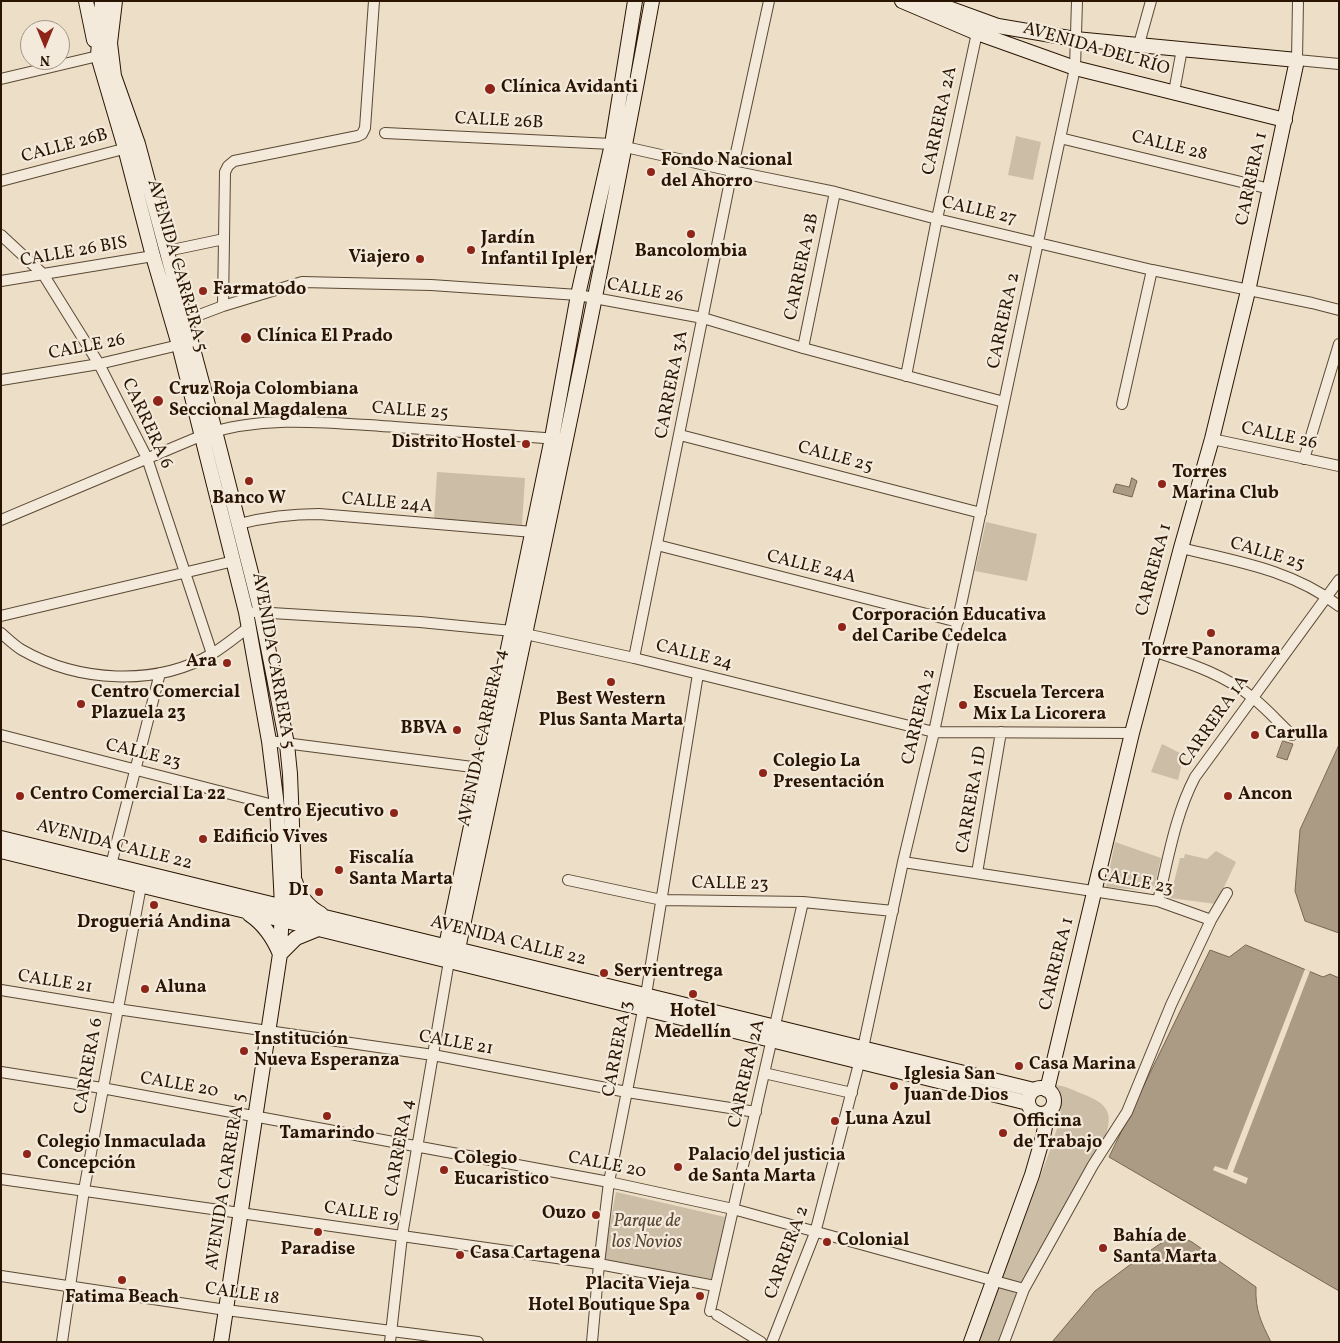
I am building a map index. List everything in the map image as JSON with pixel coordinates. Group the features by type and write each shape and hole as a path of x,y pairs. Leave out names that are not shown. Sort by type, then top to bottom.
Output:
{"street":[{"path":"1,79 98,56 86,1"},
{"name":"AVENIDA CARRERA 5","path":"102,1 98,56 167,251 186,320 234,561 254,612 249,627 269,741 287,876"},
{"name":"AVENIDA CARRERA 5","path":"115,1 110,43 114,76 131,146 153,256 179,345 239,524 254,612 287,744 290,774 287,876 288,915 280,954 221,1342"},
{"path":"223,306 225,172 234,161 362,134 365,128 374,1"},
{"name":"AVENIDA CARRERA 4","path":"519,633 533,532 594,299 619,145 635,1"},
{"name":"AVENIDA CARRERA 4","path":"449,961 558,439 578,296 619,145 652,1"},
{"name":"CARRERA 3A","path":"634,658 732,171 769,1"},
{"name":"AVENIDA DEL RÍO","path":"902,1 978,26 998,26 1075,39 1297,60"},
{"name":"AVENIDA DEL RÍO","path":"929,1 978,26 1075,68 1285,120"},
{"name":"CARRERA 2","path":"772,1342 816,1233 860,1062 903,862 958,622 1075,68 1077,1"},
{"path":"1139,44 1151,1"},
{"path":"1298,1 1297,60 1339,64"},
{"name":"CARRERA 2A","path":"906,376 978,26"},
{"path":"1174,92 1182,49"},
{"name":"CARRERA 1","path":"1041,1090 1094,891 1153,651 1212,439 1248,290 1297,60"},
{"name":"CALLE 26B","path":"385,133 619,145"},
{"name":"CALLE 28","path":"1060,138 1270,189"},
{"name":"CALLE 27","path":"619,145 835,192 937,219 1152,270 1339,310"},
{"name":"CALLE 26B","path":"1,181 131,146"},
{"name":"CARRERA 2B","path":"803,348 835,192"},
{"name":"CARRERA 6","path":"2,236 43,274 100,364 147,458 212,654"},
{"path":"167,251 224,239"},
{"name":"CALLE 26 BIS","path":"1,281 153,256"},
{"path":"1122,404 1152,270"},
{"name":"CALLE 26","path":"186,320 223,306 302,282 431,285 578,296 703,318 803,348 1004,402"},
{"path":"1304,459 1339,344"},
{"name":"CALLE 26","path":"1,380 100,364 179,345"},
{"name":"CALLE 25","path":"1,520 209,433 263,422 307,421 558,439"},
{"name":"CALLE 25","path":"680,434 981,513"},
{"name":"CALLE 26","path":"1212,439 1339,466"},
{"name":"CALLE 24A","path":"239,524 264,517 318,514 533,532"},
{"name":"CALLE 24A","path":"657,546 958,622"},
{"name":"CALLE 25","path":"1181,548 1273,571 1306,584 1339,606"},
{"path":"1,616 186,574 234,561"},
{"name":"CARRERA 1A","path":"1158,901 1185,796 1195,777 1339,580"},
{"name":"CALLE 24","path":"254,612 420,622 519,633 634,658 934,732 1132,733"},
{"path":"1,633 21,650 65,669 112,677 160,673 178,668 212,654 249,627"},
{"path":"1153,651 1205,669 1252,697 1292,735"},
{"path":"111,865 160,673"},
{"name":"CARRERA 3","path":"592,1342 609,1182 645,1002 698,674"},
{"name":"CARRERA 1D","path":"977,873 1001,732"},
{"name":"CALLE 23","path":"1,735 277,806"},
{"path":"269,741 489,769"},
{"name":"AVENIDA CALLE 22","path":"1,838 111,865 288,915 318,929 449,961 645,1002 773,1033 863,1048 1041,1090"},
{"name":"AVENIDA CALLE 22","path":"1,851 141,886 250,905"},
{"name":"CALLE 23","path":"903,862 1158,901 1210,920"},
{"path":"318,929 296,938 280,954 275,941 250,905 287,876 308,904 326,917"},
{"name":"CALLE 23","path":"568,880 662,900 803,902 893,911"},
{"name":"CARRERA 6","path":"62,1342 84,1190 141,886"},
{"path":"1004,1342 1024,1289 1093,1165 1127,1112 1163,1029 1171,1005 1210,920 1227,893"},
{"name":"CARRERA 2A","path":"760,1342 713,1313 715,1286 803,902"},
{"name":"AVENIDA CALLE 22","path":"288,915 326,917 452,948 645,1002"},
{"name":"CARRERA 4","path":"390,1342 402,1236 449,961"},
{"name":"CALLE 21","path":"1,990 117,1009 433,1055 626,1092 756,1112"},
{"name":"AVENIDA CALLE 22","path":"773,1033 860,1062 1028,1103"},
{"name":"CALLE 20","path":"1,1072 102,1088 609,1182 733,1209 1024,1289"},
{"path":"764,1073 852,1092"},
{"path":"971,1342 1032,1175 1044,1137 1048,1112 1054,1101 1050,1093 1041,1090 1028,1096 1030,1108 1036,1113 1044,1114 1048,1112"},
{"name":"CALLE 19","path":"1,1179 599,1264 715,1286"},
{"name":"CALLE 18","path":"1,1276 226,1310 478,1342"}],"green space":[{"path":"1016,136 1041,142 1033,180 1008,175"},
{"path":"437,472 525,478 522,525 434,520"},
{"path":"986,522 1037,534 1027,581 975,571"},
{"path":"1162,744 1184,755 1178,780 1151,772"},
{"path":"1115,842 1161,858 1155,884 1151,891 1106,887"},
{"path":"1216,851 1236,862 1216,904 1170,898 1180,858 1184,858 1185,854 1207,859"},
{"path":"1053,1085 1070,1089 1100,1103 1106,1109 1108,1115 1107,1131 1100,1152 1020,1310 1008,1342 978,1342 1052,1145 1060,1118 1061,1106 1057,1100"},
{"name":"Parque de los Novios","path":"616,1192 725,1217 712,1279 603,1261"}],"shaded area":[{"path":"1132,478 1137,481 1132,497 1113,492 1116,484 1129,487"},
{"path":"1283,741 1293,744 1287,760 1277,757"},
{"path":"1339,745 1339,933 1305,921 1295,891 1300,830"},
{"path":"1246,945 1323,977 1330,974 1339,978 1339,1291 1109,1157 1210,950 1229,957"},
{"path":"1175,1234 1192,1242 1256,1287 1259,1316 1271,1342 1052,1342 1095,1291"}],"pier":[{"path":"1305,969 1310,971 1233,1172 1248,1178 1246,1184 1213,1170 1215,1166 1227,1170"}],"place":[{"name":"Clínica Avidanti","path":"490,89"},
{"name":"Fondo Nacional del Ahorro","path":"651,172"},
{"name":"Bancolombia","path":"691,234"},
{"name":"Jardín Infantil Ipler","path":"471,250"},
{"name":"Viajero","path":"420,259"},
{"name":"Farmatodo","path":"203,291"},
{"name":"Clínica El Prado","path":"246,338"},
{"name":"Cruz Roja Colombiana Seccional Magdalena","path":"158,401"},
{"name":"Distrito Hostel","path":"526,444"},
{"name":"Banco W","path":"249,481"},
{"name":"Torres Marina Club","path":"1162,484"},
{"name":"Corporación Educativa del Caribe Cedelca","path":"842,627"},
{"name":"Torre Panorama","path":"1211,633"},
{"name":"Ara","path":"227,663"},
{"name":"Best Western Plus Santa Marta","path":"611,682"},
{"name":"Centro Comercial Plazuela 23","path":"81,704"},
{"name":"Escuela Tercera Mix La Licorera","path":"963,705"},
{"name":"BBVA","path":"457,730"},
{"name":"Carulla","path":"1255,735"},
{"name":"Colegio La Presentación","path":"763,773"},
{"name":"Centro Comercial La 22","path":"20,796"},
{"name":"Ancon","path":"1228,796"},
{"name":"Centro Ejecutivo","path":"394,813"},
{"name":"Edificio Vives","path":"203,839"},
{"name":"Fiscalía Santa Marta","path":"339,870"},
{"name":"D1","path":"319,892"},
{"name":"Drogueriá Andina","path":"154,905"},
{"name":"Servientrega","path":"604,973"},
{"name":"Aluna","path":"145,989"},
{"name":"Hotel Medellín","path":"693,994"},
{"name":"Institución Nueva Esperanza","path":"244,1051"},
{"name":"Casa Marina","path":"1019,1066"},
{"name":"Iglesia San Juan de Dios","path":"894,1086"},
{"name":"Tamarindo","path":"327,1116"},
{"name":"Luna Azul","path":"835,1121"},
{"name":"Officina de Trabajo","path":"1003,1133"},
{"name":"Colegio Inmaculada Concepción","path":"27,1154"},
{"name":"Palacio del justicia de Santa Marta","path":"678,1167"},
{"name":"Colegio Eucaristico","path":"444,1170"},
{"name":"Ouzo","path":"596,1215"},
{"name":"Paradise","path":"318,1232"},
{"name":"Colonial","path":"827,1242"},
{"name":"Bahía de Santa Marta","path":"1103,1248"},
{"name":"Casa Cartagena","path":"460,1255"},
{"name":"Fatima Beach","path":"122,1280"},
{"name":"Placita Vieja Hotel Boutique Spa","path":"700,1296"}]}
